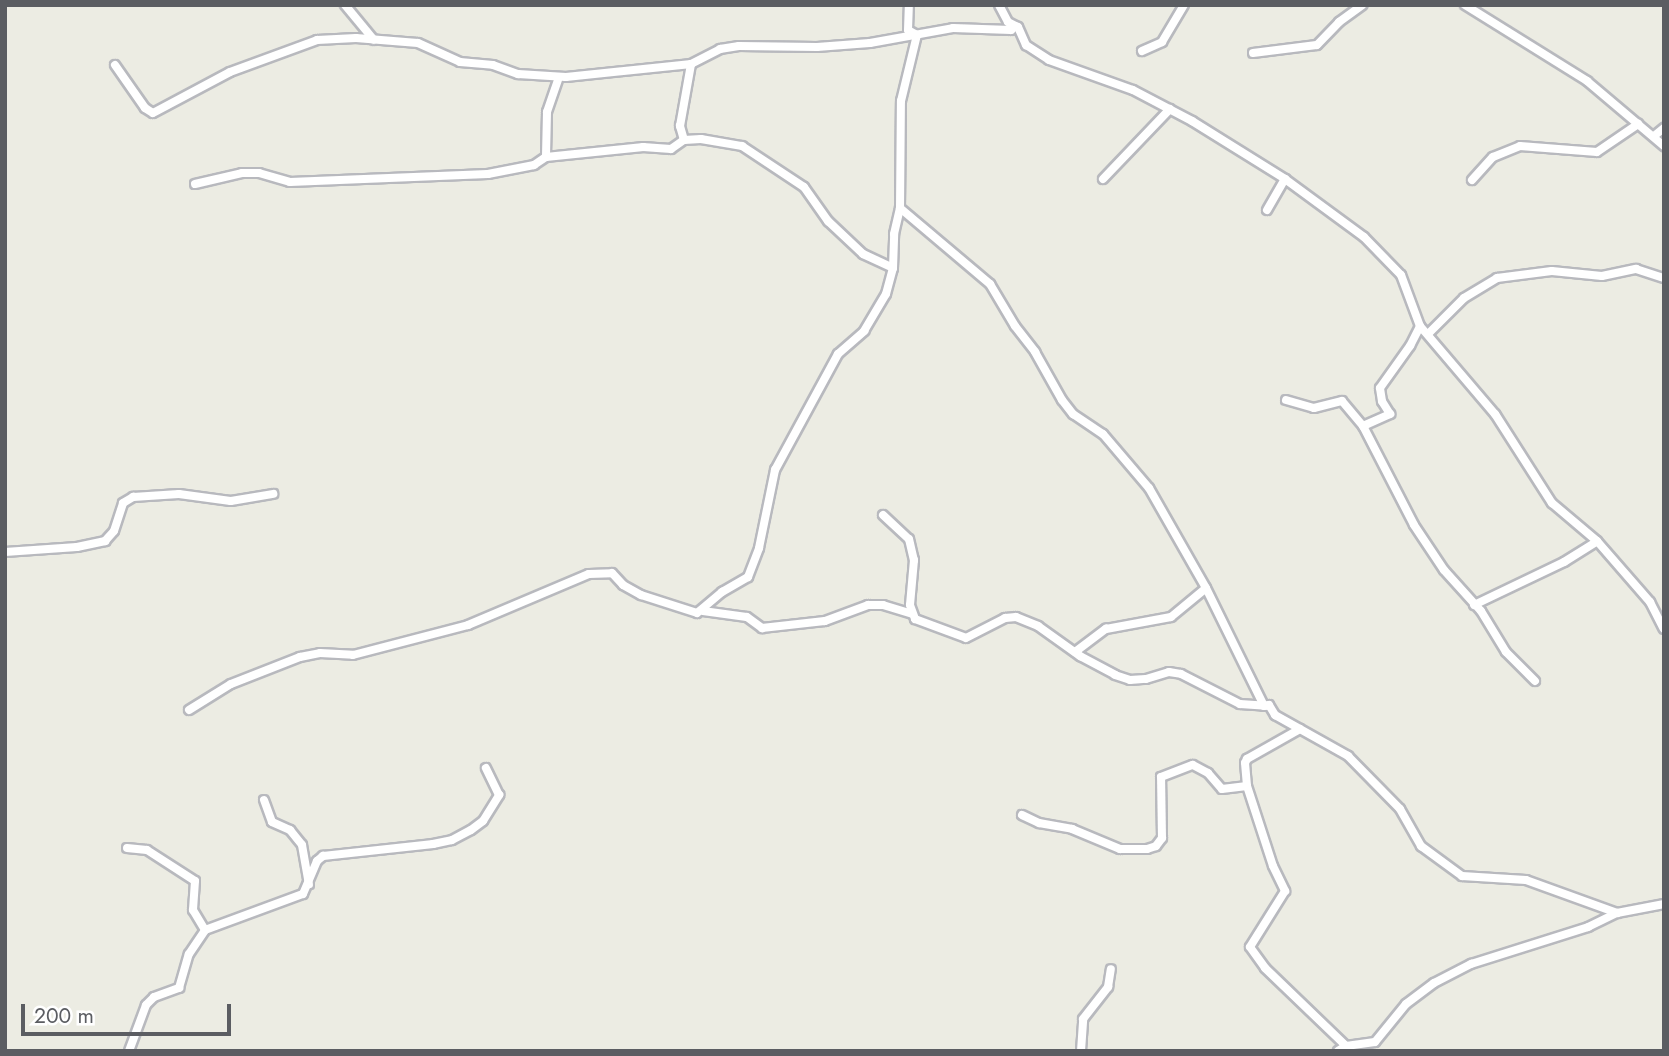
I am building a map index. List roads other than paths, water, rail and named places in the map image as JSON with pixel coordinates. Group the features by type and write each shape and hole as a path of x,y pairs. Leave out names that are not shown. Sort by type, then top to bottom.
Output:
{"street":[{"path":"345,5 374,40"},
{"path":"909,5 908,30 917,35"},
{"path":"999,5 1008,22 1016,26 1026,45 1049,60 1133,90 1170,109 1285,179 1364,237 1401,275 1420,326 1429,333 1466,383 1495,414 1513,447 1552,503 1597,541 1650,602 1664,629"},
{"path":"1142,51 1162,42 1184,5"},
{"path":"1253,54 1317,45 1339,22 1362,5"},
{"path":"1465,5 1587,81 1664,146"},
{"path":"115,65 145,107 153,113 230,72 317,40 418,43 460,62 493,65 517,74 559,77 606,75 691,64 720,50 739,46 817,47 953,28 1012,30 1016,26"},
{"path":"702,611 722,592 748,577 775,471 838,354 864,331 882,305 893,268 894,234 900,208 901,101 917,35"},
{"path":"684,140 680,126 691,64"},
{"path":"547,157 544,146 547,112 559,77"},
{"path":"1103,179 1170,109"},
{"path":"1472,180 1493,157 1520,146 1597,152 1638,124"},
{"path":"1654,136 1664,128"},
{"path":"195,184 242,173 259,173 284,182 488,174 534,165 556,154 643,147 671,149 684,140 701,139 742,146 804,187 828,221 863,254 893,268"},
{"path":"1267,210 1285,179"},
{"path":"900,208 990,284 1014,326 1035,352 1062,400 1073,414 1103,434 1149,488 1206,588 1264,706 1269,705"},
{"path":"1429,333 1464,298 1497,278 1552,271 1602,276 1636,269 1664,278"},
{"path":"1363,426 1390,414 1382,401 1380,388 1410,346 1420,326"},
{"path":"1286,400 1314,408 1341,400 1363,426 1414,525 1444,570 1474,605 1506,652 1535,681"},
{"path":"5,552 78,548 105,541 114,531 123,503 133,497 179,494 231,501 273,494"},
{"path":"883,515 909,539 914,560 910,594 915,619 966,638 1005,618 1016,617 1038,626 1115,675 1130,680 1146,679 1169,672 1181,674 1240,704 1269,705"},
{"path":"1474,605 1564,562 1597,541"},
{"path":"189,710 231,684 300,657 320,653 353,654 468,625 589,574 612,573 623,586 641,595 693,612 747,617 762,628 825,621 867,605 883,605 912,614"},
{"path":"1075,652 1106,629 1171,617 1206,588"},
{"path":"1269,705 1275,715 1348,755 1400,809 1421,846 1462,876 1526,880 1618,913"},
{"path":"1300,729 1247,759 1247,786 1273,866 1285,891 1285,897 1254,940 1252,953 1342,1048 1375,1042 1406,1004 1434,983 1471,964 1588,927 1618,913 1664,904"},
{"path":"1022,815 1040,823 1072,829 1121,849 1147,849 1156,846 1162,838 1161,777 1193,765 1208,773 1223,789 1247,786"},
{"path":"129,1051 139,1030 146,1005 154,997 179,988 189,954 205,930 228,919 299,896 309,884 317,861 323,856 433,844 452,840 471,830 483,821 499,795 486,768"},
{"path":"264,800 272,822 290,830 302,845 309,884"},
{"path":"127,849 147,850 195,881 193,911 205,930"},
{"path":"1081,1051 1083,1019 1108,987 1111,969"}]}
